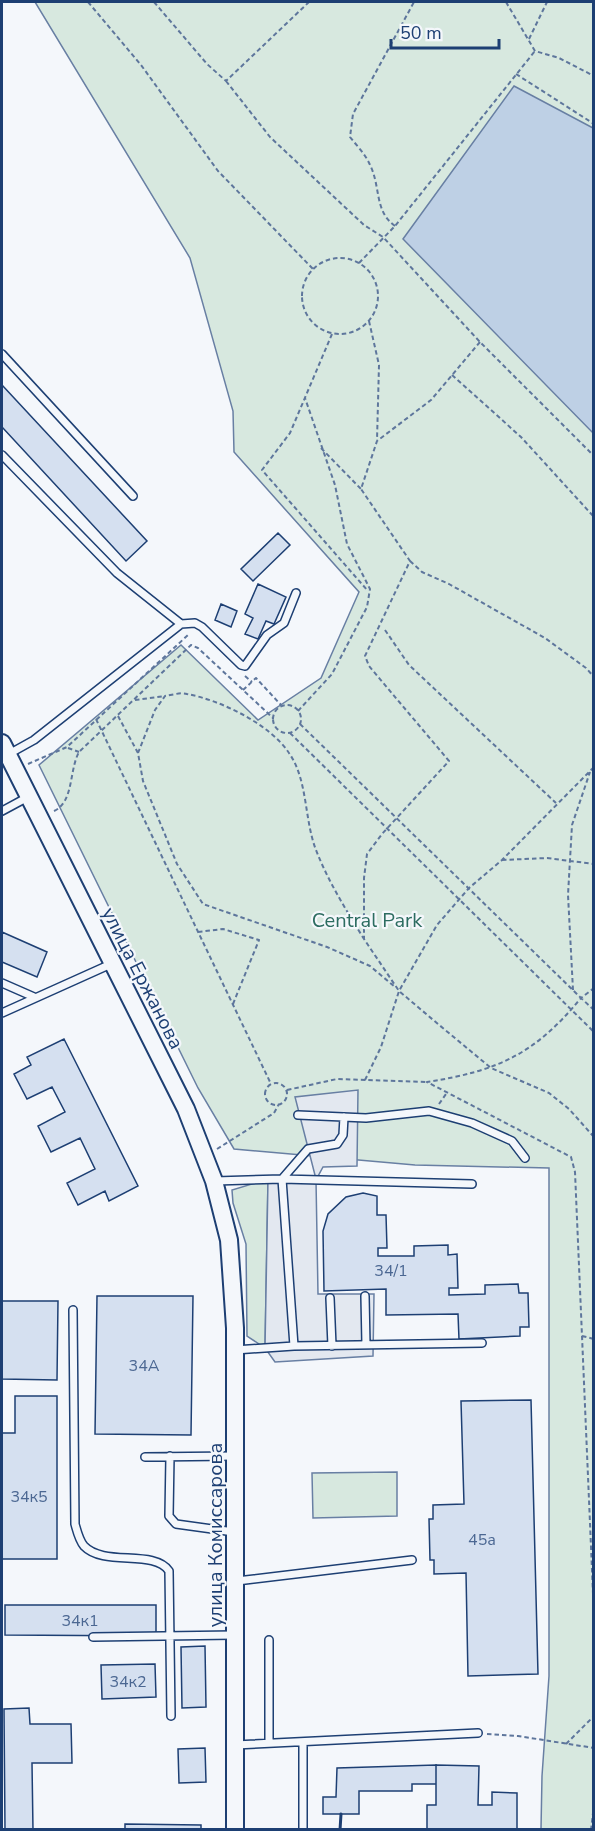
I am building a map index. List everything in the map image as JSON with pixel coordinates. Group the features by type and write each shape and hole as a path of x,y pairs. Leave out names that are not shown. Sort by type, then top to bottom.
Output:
{"street":[{"name":"улица Ержанова","path":"8,756 186,1109 214,1181 229,1240"},
{"name":"улица Комиссарова","path":"229,1240 233,1278 235,1350 237,1581 235,1830"}],"lane":[{"path":"2,354 133,495"},
{"path":"2,455 117,573 181,624"},
{"path":"8,756 34,740 181,624 195,623 202,627 241,665 245,666 267,635 285,623 296,593"},
{"path":"2,811 28,797"},
{"path":"2,1013 111,964"},
{"path":"2,983 34,997"},
{"path":"298,1115 366,1118 429,1111 472,1123 512,1141 525,1158"},
{"path":"294,1346 282,1179 308,1149 337,1144 343,1135 344,1117"},
{"path":"214,1181 282,1179 472,1184"},
{"path":"365,1296 366,1345"},
{"path":"330,1298 332,1346"},
{"path":"74,1310 75,1524 82,1544 92,1552 165,1565 170,1571 171,1716"},
{"path":"235,1350 294,1346 483,1343"},
{"path":"170,1456 169,1516 176,1524 236,1532"},
{"path":"144,1457 236,1456"},
{"path":"237,1581 412,1560"},
{"path":"93,1637 236,1635"},
{"path":"269,1640 269,1743"},
{"path":"235,1745 303,1744 478,1733"},
{"path":"303,1744 303,1830"}],"path":[{"path":"88,2 141,65 218,171 313,269"},
{"path":"154,2 207,64 226,81 270,137 364,225 383,237 480,342 594,456"},
{"path":"226,81 309,2"},
{"path":"395,226 381,212 378,187 370,163 350,137 353,114 414,2"},
{"path":"506,2 535,51 559,58 593,76"},
{"path":"528,40 547,2"},
{"path":"359,263 395,226 535,51"},
{"path":"516,74 594,124"},
{"path":"334,258 359,263 375,280 378,292 378,304 369,321 356,332 332,334 321,330 305,313 302,290 313,269 334,258"},
{"path":"361,489 377,441 379,365 369,321"},
{"path":"332,334 290,433 262,470 369,592"},
{"path":"377,441 431,400 480,342"},
{"path":"452,375 520,437 594,517"},
{"path":"298,711 332,674 367,607 369,592 347,544 335,485 305,398"},
{"path":"321,447 361,489 410,561 422,572 449,584 545,638 586,668 594,677"},
{"path":"364,939 364,878 367,854 449,761 369,666 365,656 410,561"},
{"path":"385,630 409,665 556,803"},
{"path":"67,747 183,638 195,633"},
{"path":"54,812 68,795 74,761 79,752 191,645 198,648 273,718 278,730"},
{"path":"244,675 252,682"},
{"path":"243,690 256,678 282,706"},
{"path":"135,700 186,693 240,713 272,736 289,753 300,781 315,849 341,903 399,991"},
{"path":"138,753 155,710 165,696"},
{"path":"273,718 276,709 282,706 289,705 298,711 300,724 594,1010"},
{"path":"118,716 138,753 143,781 177,864 203,904 327,947 370,966 491,1068 549,1093 569,1109 594,1137"},
{"path":"96,719 271,1084"},
{"path":"290,733 300,724"},
{"path":"272,736 278,730"},
{"path":"278,730 290,733 594,1032"},
{"path":"8,756 67,747 79,752"},
{"path":"365,1080 381,1047 399,991 437,925 469,888 502,860 592,768"},
{"path":"573,990 568,895 572,825 592,768"},
{"path":"502,860 547,858 594,864"},
{"path":"198,932 223,929 259,940 233,1004"},
{"path":"286,1090 337,1079 427,1082 491,1068 529,1049 560,1025 581,998 594,988"},
{"path":"427,1082 571,1156 575,1172 594,1617"},
{"path":"218,1149 274,1113 279,1104 285,1100 286,1090 282,1084 271,1084"},
{"path":"271,1084 265,1093 266,1099 270,1103 279,1104"},
{"path":"582,1336 594,1339"},
{"path":"566,1744 594,1716"},
{"path":"478,1733 518,1736 594,1748"},
{"path":"591,1830 594,1805"}],"green space":[{"name":"Central Park","path":"35,2 593,2 593,1829 541,1829 549,1676 549,1168 415,1165 234,1149 198,1088 39,765 181,645 258,720 321,678 359,592 234,452 233,411 190,258"},
{"path":"268,1179 265,1348 247,1336 246,1244 233,1203 232,1190"},
{"path":"397,1472 397,1516 313,1518 312,1473"}],"shaded area":[{"path":"358,1090 357,1166 323,1167 316,1180 318,1294 374,1294 373,1356 275,1362 265,1348 268,1179 316,1179 295,1097"}],"water":[{"path":"514,86 593,128 593,433 403,239"}],"building":[{"path":"2,385 147,541 126,561 2,427"},
{"path":"278,533 290,545 253,581 241,569"},
{"path":"258,584 286,597 274,624 266,621 258,639 245,634 253,618 245,614"},
{"path":"221,604 237,611 231,627 215,620"},
{"path":"2,932 47,952 37,977 2,962"},
{"path":"64,1039 138,1186 109,1201 105,1191 78,1205 67,1183 95,1169 80,1138 51,1152 38,1126 65,1112 52,1087 27,1099 14,1074 31,1065 27,1057"},
{"path":"363,1193 377,1196 377,1215 386,1215 387,1248 378,1248 378,1256 414,1256 414,1246 448,1245 448,1255 457,1254 458,1288 449,1288 449,1295 485,1294 485,1285 518,1284 519,1293 528,1293 529,1327 520,1327 520,1336 459,1339 458,1314 386,1315 386,1289 324,1291 323,1231 328,1214 346,1197"},
{"path":"97,1296 193,1296 191,1435 95,1434"},
{"path":"2,1301 58,1301 57,1380 2,1379"},
{"path":"15,1396 57,1396 57,1559 2,1559 2,1433 15,1433"},
{"path":"531,1400 538,1674 468,1676 466,1573 434,1574 434,1560 430,1560 429,1519 433,1519 433,1505 464,1504 461,1401"},
{"path":"5,1605 156,1605 156,1636 5,1635"},
{"path":"205,1646 206,1707 182,1708 181,1647"},
{"path":"155,1664 156,1697 102,1699 101,1665"},
{"path":"29,1708 30,1724 71,1724 72,1763 32,1763 33,1830 5,1830 4,1709"},
{"path":"205,1748 206,1782 179,1783 178,1749"},
{"path":"436,1765 479,1766 478,1805 492,1805 492,1792 517,1793 517,1830 427,1830 427,1805 436,1805"},
{"path":"436,1765 436,1784 412,1784 412,1791 359,1791 359,1814 323,1814 323,1797 336,1797 337,1768"},
{"path":"125,1824 201,1825 201,1830 125,1830"}],"wall":[{"path":"340,1830 341,1814"}]}
